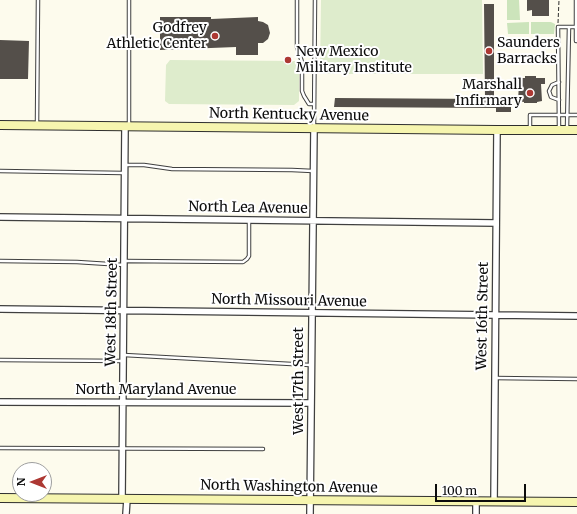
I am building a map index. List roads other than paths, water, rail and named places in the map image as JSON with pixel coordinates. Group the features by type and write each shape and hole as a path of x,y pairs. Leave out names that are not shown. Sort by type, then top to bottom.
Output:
{"street":[{"name":"North Kentucky Avenue","path":"0,124 577,130"},
{"name":"West 18th Street","path":"126,514 122,449 125,165 127,126"},
{"name":"West 17th Street","path":"310,514 314,128"},
{"name":"West 16th Street","path":"494,502 497,130"},
{"name":"North Lea Avenue","path":"0,217 496,223"},
{"name":"North Missouri Avenue","path":"0,309 312,314 577,316"},
{"name":"North Maryland Avenue","path":"0,402 311,403"},
{"name":"North Washington Avenue","path":"0,498 577,502"},
{"path":"476,502 476,514"}],"lane":[{"path":"37,125 38,0"},
{"path":"127,126 128,0"},
{"path":"297,0 297,47 302,62 302,91 309,104 314,104"},
{"path":"314,128 315,0"},
{"path":"576,0 577,41"},
{"path":"563,130 559,115 558,27 576,27"},
{"path":"563,130 568,115 569,27"},
{"path":"559,82 552,85 549,91 551,97 559,100"},
{"path":"530,130 530,115 577,115"},
{"path":"125,165 144,165 172,168 292,170 313,172"},
{"path":"0,171 125,173"},
{"path":"0,261 124,263 243,262 249,256 249,220"},
{"path":"0,360 123,358 312,366"},
{"path":"495,378 577,379"},
{"path":"0,448 263,449"}],"place":[{"name":"Godfrey Athletic Center","path":"215,36"},
{"name":"Saunders Barracks","path":"489,51"},
{"name":"New Mexico Military Institute","path":"288,60"},
{"name":"Marshall Infirmary","path":"530,93"}]}
